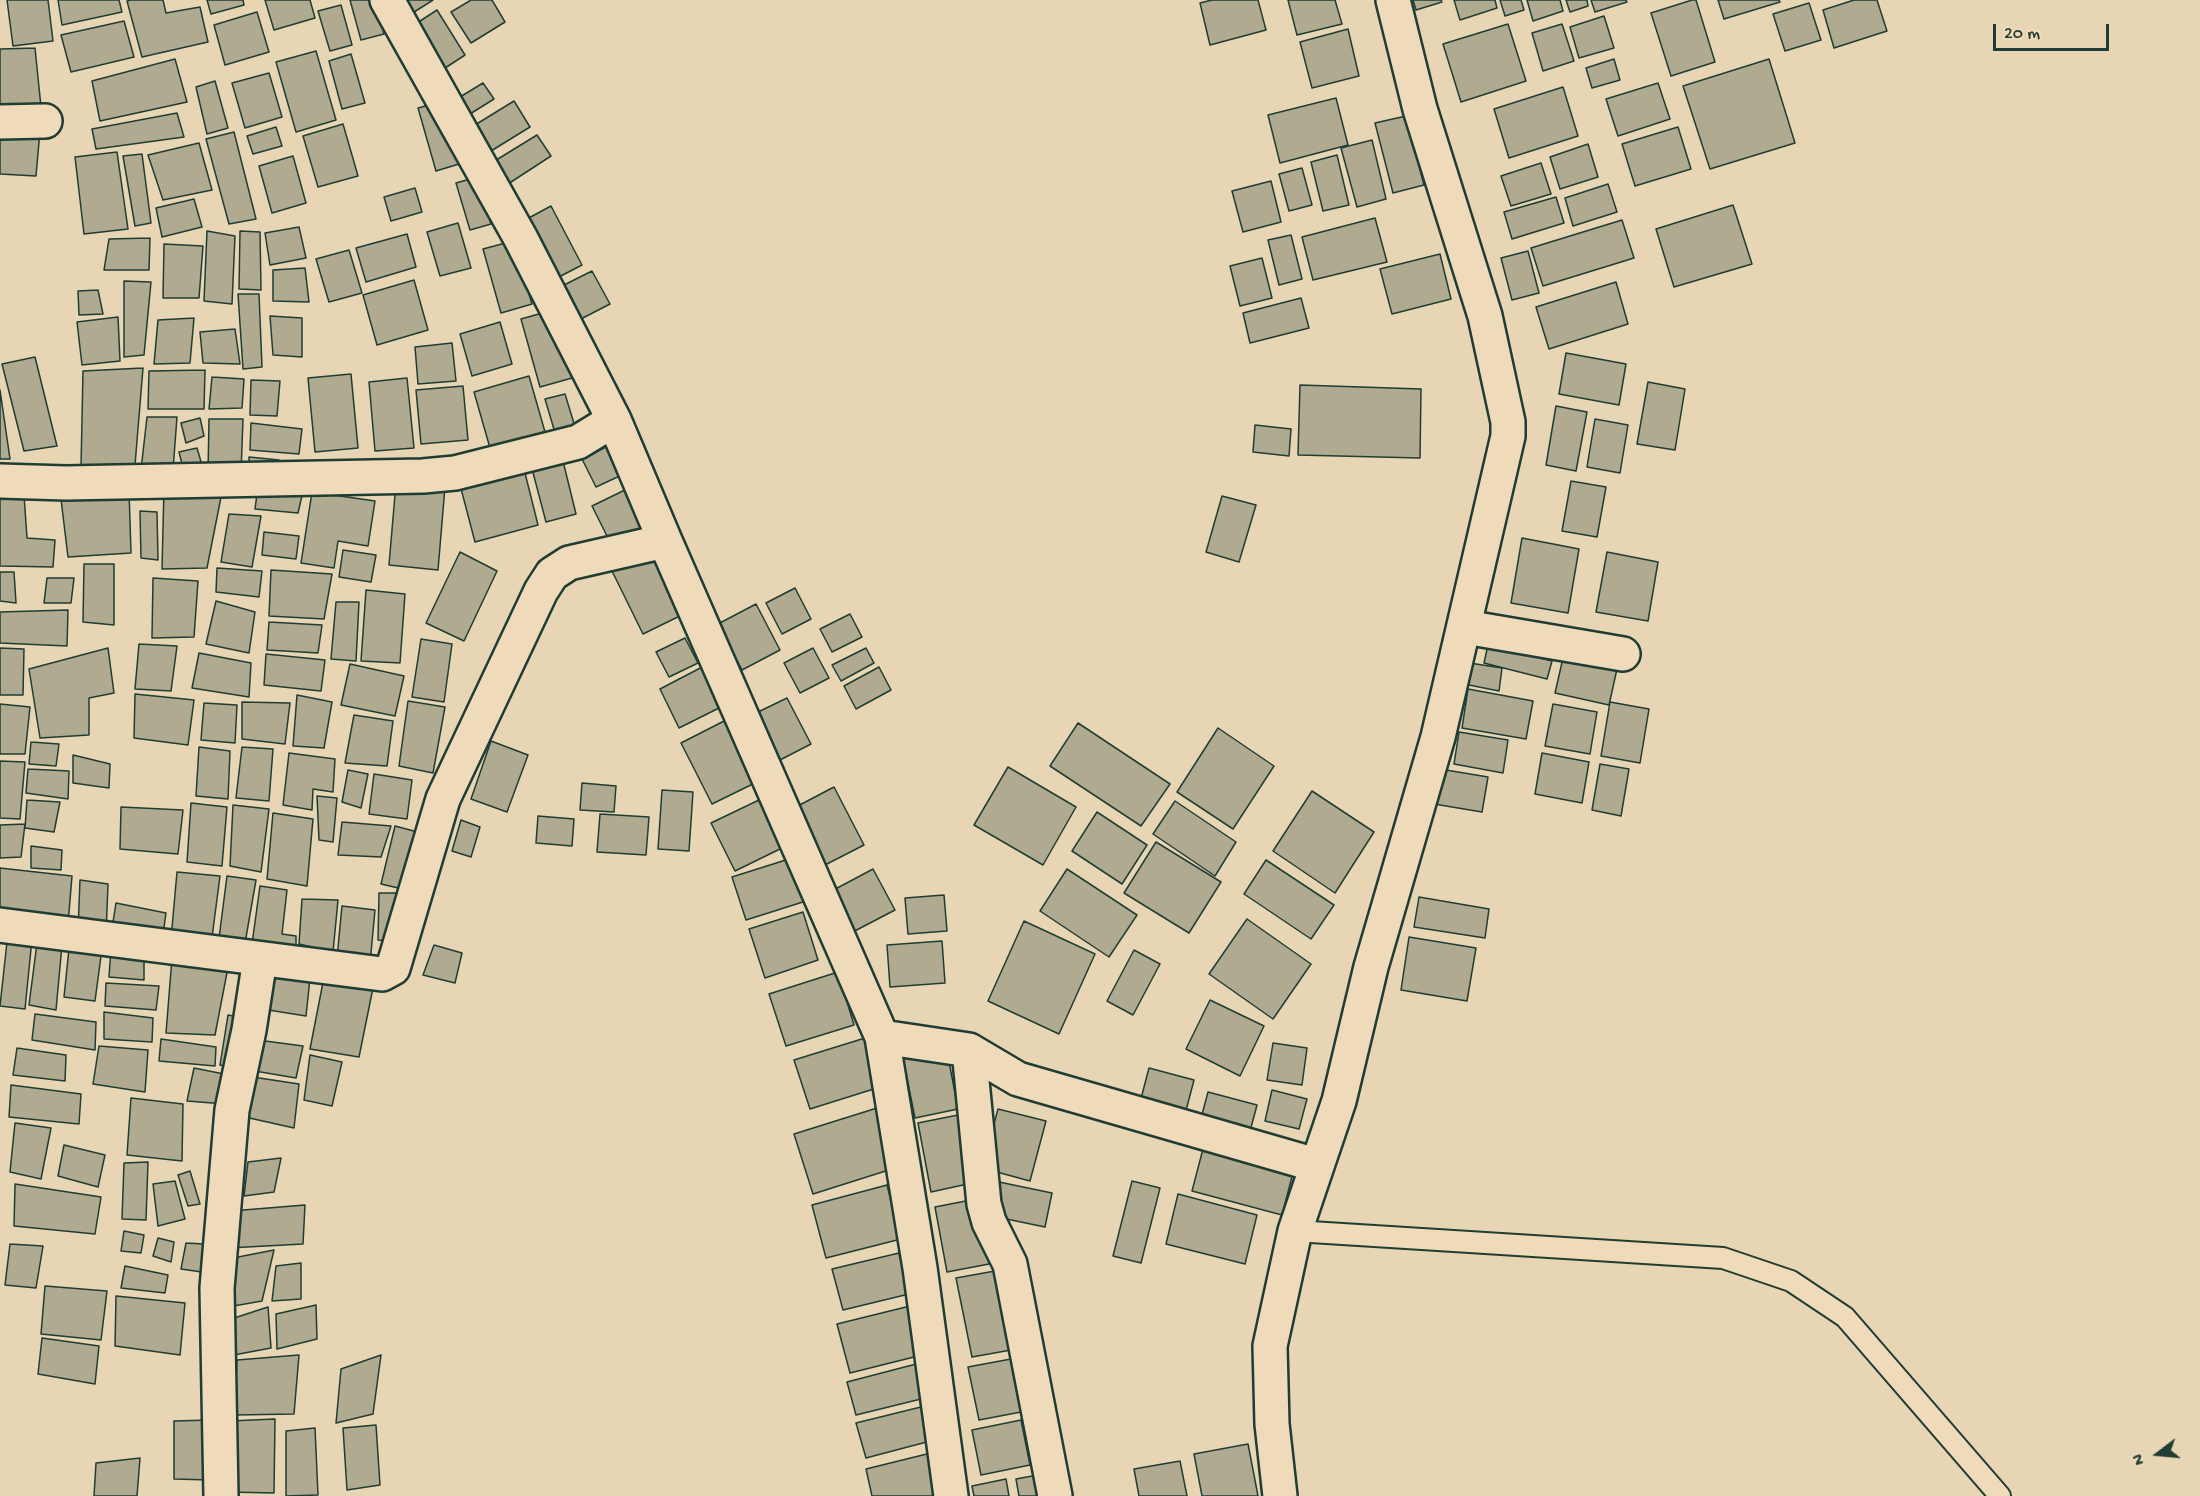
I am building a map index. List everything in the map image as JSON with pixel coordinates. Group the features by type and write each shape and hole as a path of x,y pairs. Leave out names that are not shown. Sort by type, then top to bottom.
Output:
{"street":[{"path":"387,0 520,237 614,420 882,1036 920,1268 951,1496"},
{"path":"1280,1496 1272,1424 1270,1346 1295,1231 1339,1101 1371,967 1438,737 1508,436 1508,422 1485,316 1420,108 1393,0"},
{"path":"0,122 45,121"},
{"path":"0,481 66,483 423,476 455,472 578,442 614,420"},
{"path":"0,925 382,974 393,968 443,799 541,591 552,574 569,563 665,541"},
{"path":"1465,627 1623,654"},
{"path":"221,1496 218,1288 232,1110 249,1030 260,959"},
{"path":"882,1036 969,1050 1018,1079 1316,1165"},
{"path":"969,1050 984,1204 989,1222 1010,1264 1055,1496"}],"lane":[{"path":"1295,1231 1723,1258 1791,1281 1845,1317 2000,1496"}],"building":[{"path":"7,0 48,0 53,41 13,46"},
{"path":"58,0 119,0 122,12 62,25"},
{"path":"163,0 166,13 200,7 208,42 142,57 127,1"},
{"path":"207,0 243,0 244,5 211,14"},
{"path":"265,0 310,0 315,18 274,30"},
{"path":"350,0 374,0 384,34 361,40"},
{"path":"402,0 433,0 411,14"},
{"path":"471,0 492,0 505,22 471,43 451,12"},
{"path":"1212,0 1258,0 1266,30 1210,45 1200,3"},
{"path":"1288,0 1335,0 1342,24 1297,35"},
{"path":"1413,0 1441,0 1442,2 1416,10"},
{"path":"1454,0 1495,0 1497,8 1460,20"},
{"path":"1500,0 1521,0 1524,10 1505,16"},
{"path":"1527,0 1560,0 1563,11 1533,21"},
{"path":"1566,0 1587,0 1588,6 1570,12"},
{"path":"1591,0 1626,0 1627,2 1595,12"},
{"path":"1696,0 1715,62 1671,76 1651,13"},
{"path":"1718,0 1779,0 1780,2 1724,19"},
{"path":"1854,0 1877,0 1887,31 1834,48 1823,10"},
{"path":"1809,3 1821,40 1785,51 1773,14"},
{"path":"341,5 352,45 330,51 318,11"},
{"path":"437,10 465,55 442,70 414,25"},
{"path":"257,12 269,52 225,65 214,25"},
{"path":"1604,16 1614,48 1579,58 1570,27"},
{"path":"124,21 134,57 71,72 61,35"},
{"path":"1508,24 1526,81 1461,102 1443,44"},
{"path":"1562,24 1574,61 1543,71 1532,33"},
{"path":"1348,29 1359,76 1312,88 1300,42"},
{"path":"35,48 41,107 0,107 0,49"},
{"path":"316,51 336,120 296,132 276,62"},
{"path":"351,54 365,103 342,109 329,61"},
{"path":"175,59 187,102 100,121 92,81"},
{"path":"1614,59 1620,80 1592,88 1586,68"},
{"path":"1769,59 1795,143 1710,169 1683,86"},
{"path":"269,73 282,117 245,128 232,83"},
{"path":"215,81 228,128 207,134 196,87"},
{"path":"483,83 494,99 470,114 460,97"},
{"path":"1658,83 1670,119 1618,136 1606,99"},
{"path":"1563,87 1578,136 1509,158 1494,109"},
{"path":"1336,98 1348,145 1280,163 1268,115"},
{"path":"514,101 530,127 491,151 475,125"},
{"path":"441,102 459,164 436,171 418,108"},
{"path":"177,113 184,137 96,149 92,129"},
{"path":"1406,116 1424,185 1393,193 1375,123"},
{"path":"343,124 358,176 318,187 303,136"},
{"path":"276,127 282,146 253,154 247,136"},
{"path":"1678,127 1691,169 1635,186 1622,144"},
{"path":"0,131 40,131 36,176 0,174"},
{"path":"234,132 256,219 229,224 206,139"},
{"path":"537,135 551,156 508,184 493,162"},
{"path":"1372,140 1386,199 1357,207 1341,148"},
{"path":"199,143 212,190 163,200 148,155"},
{"path":"1588,144 1598,177 1560,189 1550,157"},
{"path":"117,152 128,229 84,234 75,157"},
{"path":"142,154 151,223 135,226 123,156"},
{"path":"1337,155 1349,205 1323,211 1311,162"},
{"path":"293,156 306,203 272,213 259,166"},
{"path":"1541,163 1551,194 1511,206 1501,176"},
{"path":"1302,168 1312,205 1289,211 1279,174"},
{"path":"477,177 491,224 470,230 456,183"},
{"path":"1271,181 1281,222 1243,232 1232,191"},
{"path":"1608,184 1617,212 1573,226 1565,198"},
{"path":"415,188 422,212 391,221 384,197"},
{"path":"1556,197 1564,223 1512,239 1504,212"},
{"path":"194,199 202,227 162,237 156,208"},
{"path":"1733,205 1752,264 1674,287 1656,229"},
{"path":"551,206 582,265 555,279 525,220"},
{"path":"1375,218 1387,262 1313,280 1302,237"},
{"path":"1622,220 1634,258 1543,286 1531,248"},
{"path":"458,223 471,268 440,276 427,232"},
{"path":"299,227 306,258 270,265 265,233"},
{"path":"207,231 235,236 232,304 204,301"},
{"path":"240,231 260,232 261,290 239,289"},
{"path":"407,234 416,267 366,282 356,248"},
{"path":"1291,235 1302,279 1279,285 1268,240"},
{"path":"150,238 149,270 104,270 109,239"},
{"path":"513,241 532,304 501,313 483,249"},
{"path":"164,244 203,246 199,298 163,298"},
{"path":"349,250 362,293 329,302 316,259"},
{"path":"1528,251 1539,293 1512,300 1501,258"},
{"path":"1440,254 1451,299 1392,314 1380,269"},
{"path":"1262,258 1272,298 1240,306 1230,266"},
{"path":"305,268 309,302 273,301 273,270"},
{"path":"592,271 610,304 575,322 558,288"},
{"path":"414,280 428,330 377,345 363,295"},
{"path":"124,281 151,282 144,355 124,357"},
{"path":"1616,282 1628,324 1549,349 1536,307"},
{"path":"98,290 103,314 79,315 78,291"},
{"path":"238,294 259,294 262,367 243,369"},
{"path":"1301,298 1309,328 1250,343 1243,313"},
{"path":"553,310 572,378 540,387 521,319"},
{"path":"270,316 302,318 302,357 273,355"},
{"path":"118,317 120,361 82,365 77,322"},
{"path":"194,318 190,363 154,364 158,320"},
{"path":"500,322 512,364 472,376 460,334"},
{"path":"235,329 240,364 203,363 200,332"},
{"path":"452,343 456,381 418,384 415,347"},
{"path":"1566,353 1626,364 1619,405 1559,394"},
{"path":"35,357 57,446 24,451 2,364"},
{"path":"143,368 135,465 81,467 83,371"},
{"path":"205,370 204,409 148,409 149,371"},
{"path":"351,374 358,448 315,452 308,378"},
{"path":"529,376 545,432 490,448 474,392"},
{"path":"212,377 244,379 242,408 209,409"},
{"path":"407,378 414,448 375,451 369,382"},
{"path":"251,380 280,381 277,416 250,415"},
{"path":"1648,382 1685,389 1675,450 1637,444"},
{"path":"1300,385 1421,389 1420,458 1298,455"},
{"path":"463,386 468,440 421,444 416,390"},
{"path":"0,390 10,459 0,459"},
{"path":"565,394 576,430 556,436 545,399"},
{"path":"1556,406 1587,412 1576,471 1546,465"},
{"path":"147,417 177,417 173,470 141,470"},
{"path":"200,418 204,436 186,443 181,423"},
{"path":"209,419 243,419 241,473 208,473"},
{"path":"1595,419 1628,425 1620,473 1587,467"},
{"path":"251,423 302,429 299,454 250,450"},
{"path":"1255,425 1291,429 1289,456 1253,452"},
{"path":"612,444 626,473 596,487 582,459"},
{"path":"197,448 204,472 185,476 179,452"},
{"path":"249,457 279,460 278,470 249,472"},
{"path":"562,457 576,514 546,522 531,465"},
{"path":"523,465 538,525 475,542 459,481"},
{"path":"1571,481 1606,487 1597,537 1562,531"},
{"path":"396,483 445,487 438,570 389,565"},
{"path":"258,486 303,491 298,513 255,509"},
{"path":"164,487 223,487 207,568 162,569"},
{"path":"631,487 653,531 614,550 592,506"},
{"path":"60,491 129,491 131,553 68,557"},
{"path":"312,492 375,501 368,546 338,541 334,568 301,563"},
{"path":"0,495 24,495 27,538 55,540 53,567 0,566"},
{"path":"1222,496 1256,505 1239,562 1206,552"},
{"path":"140,511 157,512 158,560 141,558"},
{"path":"229,514 261,516 252,567 221,562"},
{"path":"264,532 299,536 296,559 262,555"},
{"path":"1522,538 1579,549 1568,613 1511,603"},
{"path":"660,548 690,611 643,634 612,571"},
{"path":"343,550 376,555 371,582 339,577"},
{"path":"460,552 497,571 464,641 426,623"},
{"path":"1607,552 1658,562 1648,621 1596,612"},
{"path":"84,564 114,564 114,625 83,622"},
{"path":"217,568 262,571 259,597 216,592"},
{"path":"271,570 332,574 324,619 269,616"},
{"path":"0,572 14,572 16,603 0,601"},
{"path":"47,578 74,578 71,603 44,603"},
{"path":"153,578 198,581 194,637 152,638"},
{"path":"795,588 811,619 782,634 766,603"},
{"path":"366,590 405,594 400,663 361,661"},
{"path":"216,601 255,612 249,653 206,644"},
{"path":"336,602 359,602 356,661 331,659"},
{"path":"756,604 780,650 742,670 718,624"},
{"path":"68,610 67,646 0,643 0,612"},
{"path":"850,614 862,637 832,652 820,629"},
{"path":"269,622 322,625 318,653 267,650"},
{"path":"685,638 698,663 669,677 656,652"},
{"path":"421,639 452,644 444,702 412,697"},
{"path":"139,644 177,646 171,691 135,689"},
{"path":"1488,645 1552,661 1547,679 1484,663"},
{"path":"0,648 24,649 23,695 0,695"},
{"path":"108,648 114,693 89,698 89,735 40,738 29,669"},
{"path":"813,648 829,678 800,693 784,663"},
{"path":"866,648 874,663 841,681 832,665"},
{"path":"199,653 251,663 249,697 192,688"},
{"path":"266,654 325,660 321,691 264,685"},
{"path":"1563,658 1617,669 1609,705 1555,693"},
{"path":"1463,662 1502,668 1499,691 1459,683"},
{"path":"350,664 404,676 395,716 341,705"},
{"path":"708,664 727,704 679,728 660,689"},
{"path":"879,667 891,690 856,709 844,686"},
{"path":"1468,689 1533,701 1526,739 1462,728"},
{"path":"135,694 194,700 188,745 134,738"},
{"path":"297,695 332,702 324,748 293,746"},
{"path":"787,698 811,744 780,760 756,713"},
{"path":"408,701 445,707 433,773 399,766"},
{"path":"242,702 290,703 285,744 242,739"},
{"path":"1610,702 1649,709 1640,763 1601,756"},
{"path":"204,703 237,705 235,743 201,740"},
{"path":"0,704 30,707 25,754 0,754"},
{"path":"1553,704 1597,712 1590,754 1545,746"},
{"path":"354,715 393,721 387,766 345,763"},
{"path":"730,718 761,780 712,804 681,743"},
{"path":"1078,723 1170,784 1141,826 1050,766"},
{"path":"1218,728 1274,766 1233,829 1177,792"},
{"path":"1459,732 1508,740 1503,773 1454,764"},
{"path":"491,741 528,755 507,812 471,799"},
{"path":"31,742 59,744 56,766 29,764"},
{"path":"199,747 230,751 228,799 196,796"},
{"path":"242,747 273,749 269,801 236,798"},
{"path":"289,753 335,759 333,792 313,789 312,810 283,805"},
{"path":"1542,753 1589,762 1582,803 1535,794"},
{"path":"73,755 110,764 109,788 73,783"},
{"path":"0,761 25,762 20,819 0,818"},
{"path":"1600,764 1629,769 1621,816 1592,810"},
{"path":"1008,767 1076,807 1043,865 974,825"},
{"path":"28,769 69,771 68,799 26,793"},
{"path":"1440,769 1488,777 1482,812 1434,804"},
{"path":"348,770 368,774 361,808 342,802"},
{"path":"374,774 412,780 407,819 369,814"},
{"path":"582,783 616,786 614,812 580,810"},
{"path":"834,787 864,845 821,867 792,809"},
{"path":"662,790 693,792 689,851 658,849"},
{"path":"1312,791 1374,832 1335,893 1273,851"},
{"path":"317,796 337,798 333,842 319,840"},
{"path":"27,800 60,802 54,832 25,828"},
{"path":"759,800 782,848 735,871 711,823"},
{"path":"1175,801 1236,842 1215,876 1153,834"},
{"path":"191,803 227,807 222,866 187,862"},
{"path":"233,805 269,809 261,872 230,866"},
{"path":"121,807 183,810 178,854 120,849"},
{"path":"1097,812 1147,845 1122,884 1072,851"},
{"path":"273,813 313,819 307,886 267,879"},
{"path":"600,814 649,817 646,855 597,852"},
{"path":"538,816 574,819 572,846 536,843"},
{"path":"461,820 480,827 471,857 452,851"},
{"path":"342,822 391,826 381,857 338,855"},
{"path":"25,824 21,857 0,858 0,825"},
{"path":"395,826 425,834 411,891 381,884"},
{"path":"1156,842 1221,882 1189,933 1124,893"},
{"path":"31,846 62,850 61,870 31,868"},
{"path":"792,858 806,901 746,920 732,877"},
{"path":"1266,860 1334,905 1311,939 1244,894"},
{"path":"0,868 72,876 68,924 0,915"},
{"path":"873,869 895,910 847,935 826,894"},
{"path":"1067,869 1137,915 1109,957 1040,911"},
{"path":"177,872 220,876 211,945 171,939"},
{"path":"227,876 256,880 244,949 218,946"},
{"path":"80,880 108,884 106,934 78,931"},
{"path":"260,886 287,890 282,934 296,936 296,957 251,951"},
{"path":"379,893 403,893 395,942 378,940"},
{"path":"944,895 947,931 908,934 905,898"},
{"path":"1419,897 1489,909 1485,938 1414,927"},
{"path":"302,899 338,900 333,952 299,944"},
{"path":"116,903 166,913 162,942 111,935"},
{"path":"342,906 375,910 370,963 337,958"},
{"path":"803,912 818,960 765,978 749,929"},
{"path":"1247,919 1311,964 1273,1019 1209,974"},
{"path":"1024,921 1095,954 1059,1034 988,1001"},
{"path":"8,933 32,939 25,1009 0,1006"},
{"path":"1409,937 1476,948 1467,1001 1401,990"},
{"path":"70,939 103,941 95,1001 64,997"},
{"path":"942,941 945,983 890,987 887,945"},
{"path":"37,943 62,945 56,1010 29,1005"},
{"path":"434,945 462,953 455,983 423,975"},
{"path":"111,949 144,953 144,980 109,977"},
{"path":"1134,950 1160,964 1133,1015 1107,1001"},
{"path":"172,958 229,962 215,1035 166,1033"},
{"path":"263,963 311,969 306,1016 256,1008"},
{"path":"325,972 374,983 359,1057 310,1049"},
{"path":"838,972 854,1025 786,1046 769,994"},
{"path":"106,983 159,986 156,1010 105,1006"},
{"path":"1210,1000 1264,1026 1240,1076 1186,1049"},
{"path":"104,1012 153,1018 152,1042 104,1039"},
{"path":"35,1014 96,1022 95,1050 32,1040"},
{"path":"228,1015 250,1019 237,1070 220,1065"},
{"path":"865,1038 880,1087 810,1109 794,1060"},
{"path":"161,1039 216,1047 215,1066 159,1061"},
{"path":"250,1039 303,1046 296,1078 243,1069"},
{"path":"1273,1043 1307,1048 1302,1085 1267,1080"},
{"path":"99,1046 148,1050 145,1092 93,1084"},
{"path":"17,1048 66,1055 65,1081 13,1075"},
{"path":"947,1051 958,1109 915,1118 903,1059"},
{"path":"310,1055 342,1062 332,1106 304,1100"},
{"path":"194,1068 229,1075 225,1104 187,1101"},
{"path":"1149,1068 1194,1080 1183,1122 1138,1110"},
{"path":"246,1076 299,1084 294,1128 236,1115"},
{"path":"11,1085 81,1094 79,1124 9,1117"},
{"path":"1272,1090 1307,1099 1299,1129 1265,1121"},
{"path":"1208,1092 1257,1105 1248,1139 1199,1126"},
{"path":"131,1098 183,1104 182,1161 127,1155"},
{"path":"877,1108 895,1168 813,1194 794,1134"},
{"path":"998,1109 1046,1121 1030,1181 982,1168"},
{"path":"958,1115 972,1183 931,1192 918,1123"},
{"path":"15,1123 51,1128 41,1179 10,1172"},
{"path":"64,1145 105,1155 98,1187 58,1176"},
{"path":"1204,1145 1294,1169 1282,1215 1192,1191"},
{"path":"281,1158 274,1192 244,1196 248,1162"},
{"path":"148,1162 146,1220 122,1219 124,1163"},
{"path":"190,1171 200,1204 188,1206 178,1175"},
{"path":"175,1181 185,1219 158,1226 153,1184"},
{"path":"1132,1181 1160,1188 1141,1263 1113,1256"},
{"path":"999,1182 1052,1193 1045,1227 992,1216"},
{"path":"15,1184 101,1197 95,1234 14,1226"},
{"path":"887,1185 901,1239 826,1258 812,1205"},
{"path":"1178,1194 1257,1215 1245,1264 1166,1244"},
{"path":"976,1199 989,1264 947,1272 935,1207"},
{"path":"305,1205 303,1244 228,1248 231,1211"},
{"path":"124,1231 144,1235 141,1253 121,1251"},
{"path":"158,1238 174,1242 171,1262 153,1256"},
{"path":"186,1243 204,1244 202,1272 181,1269"},
{"path":"10,1244 43,1246 36,1288 5,1285"},
{"path":"274,1250 262,1301 222,1308 228,1259"},
{"path":"899,1253 909,1294 843,1310 832,1269"},
{"path":"301,1263 301,1299 272,1301 276,1266"},
{"path":"125,1266 168,1275 165,1293 121,1288"},
{"path":"995,1271 1011,1350 972,1357 956,1278"},
{"path":"45,1286 107,1291 101,1340 41,1334"},
{"path":"116,1296 185,1303 180,1355 115,1346"},
{"path":"316,1305 317,1339 277,1349 276,1314"},
{"path":"910,1306 922,1355 850,1373 837,1324"},
{"path":"268,1307 271,1348 223,1357 228,1320"},
{"path":"42,1338 99,1346 95,1384 38,1374"},
{"path":"299,1355 294,1414 234,1415 237,1360"},
{"path":"381,1355 373,1414 336,1423 341,1369"},
{"path":"1011,1359 1021,1412 979,1420 968,1367"},
{"path":"920,1363 929,1397 856,1415 847,1382"},
{"path":"929,1405 938,1439 866,1458 856,1423"},
{"path":"275,1419 274,1493 228,1492 230,1421"},
{"path":"210,1420 210,1480 174,1479 174,1421"},
{"path":"1021,1420 1030,1465 981,1475 972,1430"},
{"path":"376,1425 380,1485 347,1490 343,1428"},
{"path":"315,1428 318,1495 286,1496 286,1431"},
{"path":"1248,1444 1258,1496 1202,1496 1194,1454"},
{"path":"935,1452 946,1496 872,1496 866,1469"},
{"path":"140,1458 137,1496 94,1496 96,1463"},
{"path":"1180,1461 1187,1496 1139,1496 1134,1469"},
{"path":"1043,1474 1047,1496 1019,1496 1016,1479"},
{"path":"1006,1479 1009,1496 974,1496 972,1486"}]}
